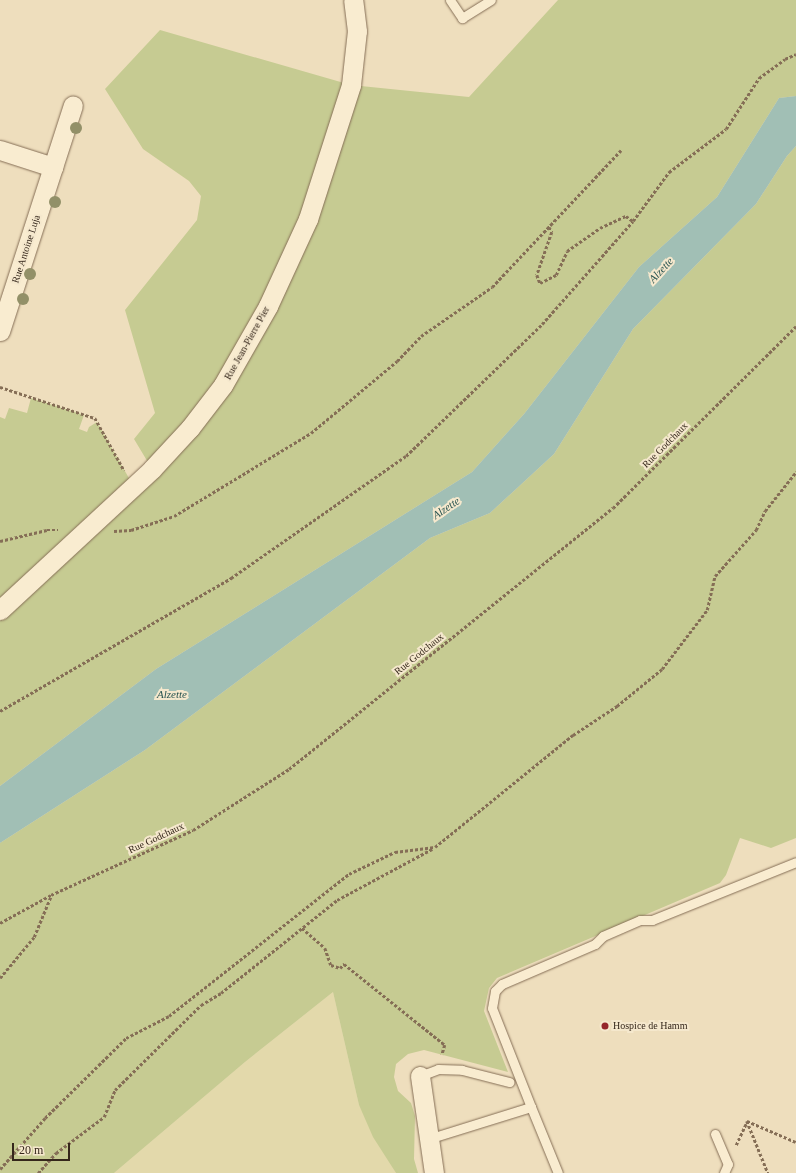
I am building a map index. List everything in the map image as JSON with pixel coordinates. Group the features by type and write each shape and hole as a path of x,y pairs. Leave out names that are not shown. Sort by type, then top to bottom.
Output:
{"street":[{"name":"Rue Jean-Pierre Pier","path":"0,610 134,487 190,428 223,385 268,306 308,220 351,85 357,31 353,0"},
{"name":"Rue Antoine Luja","path":"0,331 73,105"},
{"path":"0,150 53,167"},
{"path":"420,1076 428,1140 434,1173"}],"lane":[{"path":"450,0 462,18 491,0"},
{"path":"558,1173 492,1008 495,991 502,984 595,944 603,936 640,920 652,920 796,862"},
{"path":"420,1076 438,1068 462,1070 509,1082"},
{"path":"428,1140 532,1107"},
{"path":"714,1134 728,1164 724,1173"}],"path":[{"path":"0,711 231,578 406,456 542,324 633,221 669,172 726,129 759,78 785,59 796,54"},
{"path":"93,525 107,531 131,530 174,516 311,433 397,362 421,336 492,286 621,150"},
{"path":"549,227 552,232 537,275 540,283 556,275 567,251 600,228 626,216 633,221"},
{"name":"Rue Godchaux","path":"0,923 51,896 193,830 289,769 613,508 796,326"},
{"path":"0,387 95,418 134,487"},
{"path":"38,1173 56,1154 104,1117 115,1090 202,1005 221,993 337,900 435,847 573,735 617,706 662,669 707,610 715,576 756,530 765,511 796,472"},
{"path":"0,541 47,530 62,531 75,541"},
{"path":"0,1169 45,1118 126,1038 169,1016 349,874 395,852 435,847"},
{"path":"0,978 34,937 51,896"},
{"path":"302,928 324,948 332,966 340,968 344,964 445,1045 438,1068"},
{"path":"747,1121 796,1142"},
{"path":"728,1164 747,1121"},
{"path":"747,1121 768,1173"}],"shaded area":[{"path":"333,992 359,1105 396,1173 114,1173 245,1062"}],"green space":[{"path":"558,0 796,0 796,96 779,98 717,197 639,267 524,414 472,472 156,669 0,786 0,417 5,419 9,408 27,413 31,398 84,415 79,429 87,432 89,427 97,422 134,487 152,469 134,439 155,413 125,310 197,220 201,196 189,181 143,149 105,89 160,30 351,85 469,97"},
{"path":"796,146 796,838 771,848 740,838 726,875 720,883 497,978 489,988 484,1011 508,1072 424,1050 408,1054 396,1064 394,1077 398,1091 411,1103 415,1116 414,1159 418,1173 396,1173 373,1137 359,1105 333,992 245,1062 114,1173 0,1173 0,843 145,750 430,538 490,513 554,454 633,329 756,204 787,156"}],"water":[{"name":"Alzette","path":"796,96 796,146 787,156 756,204 633,329 554,454 490,513 430,538 145,750 0,843 0,786 156,669 472,472 524,414 639,267 717,197 779,98"}],"place":[{"name":"Hospice de Hamm","path":"605,1026"}]}
